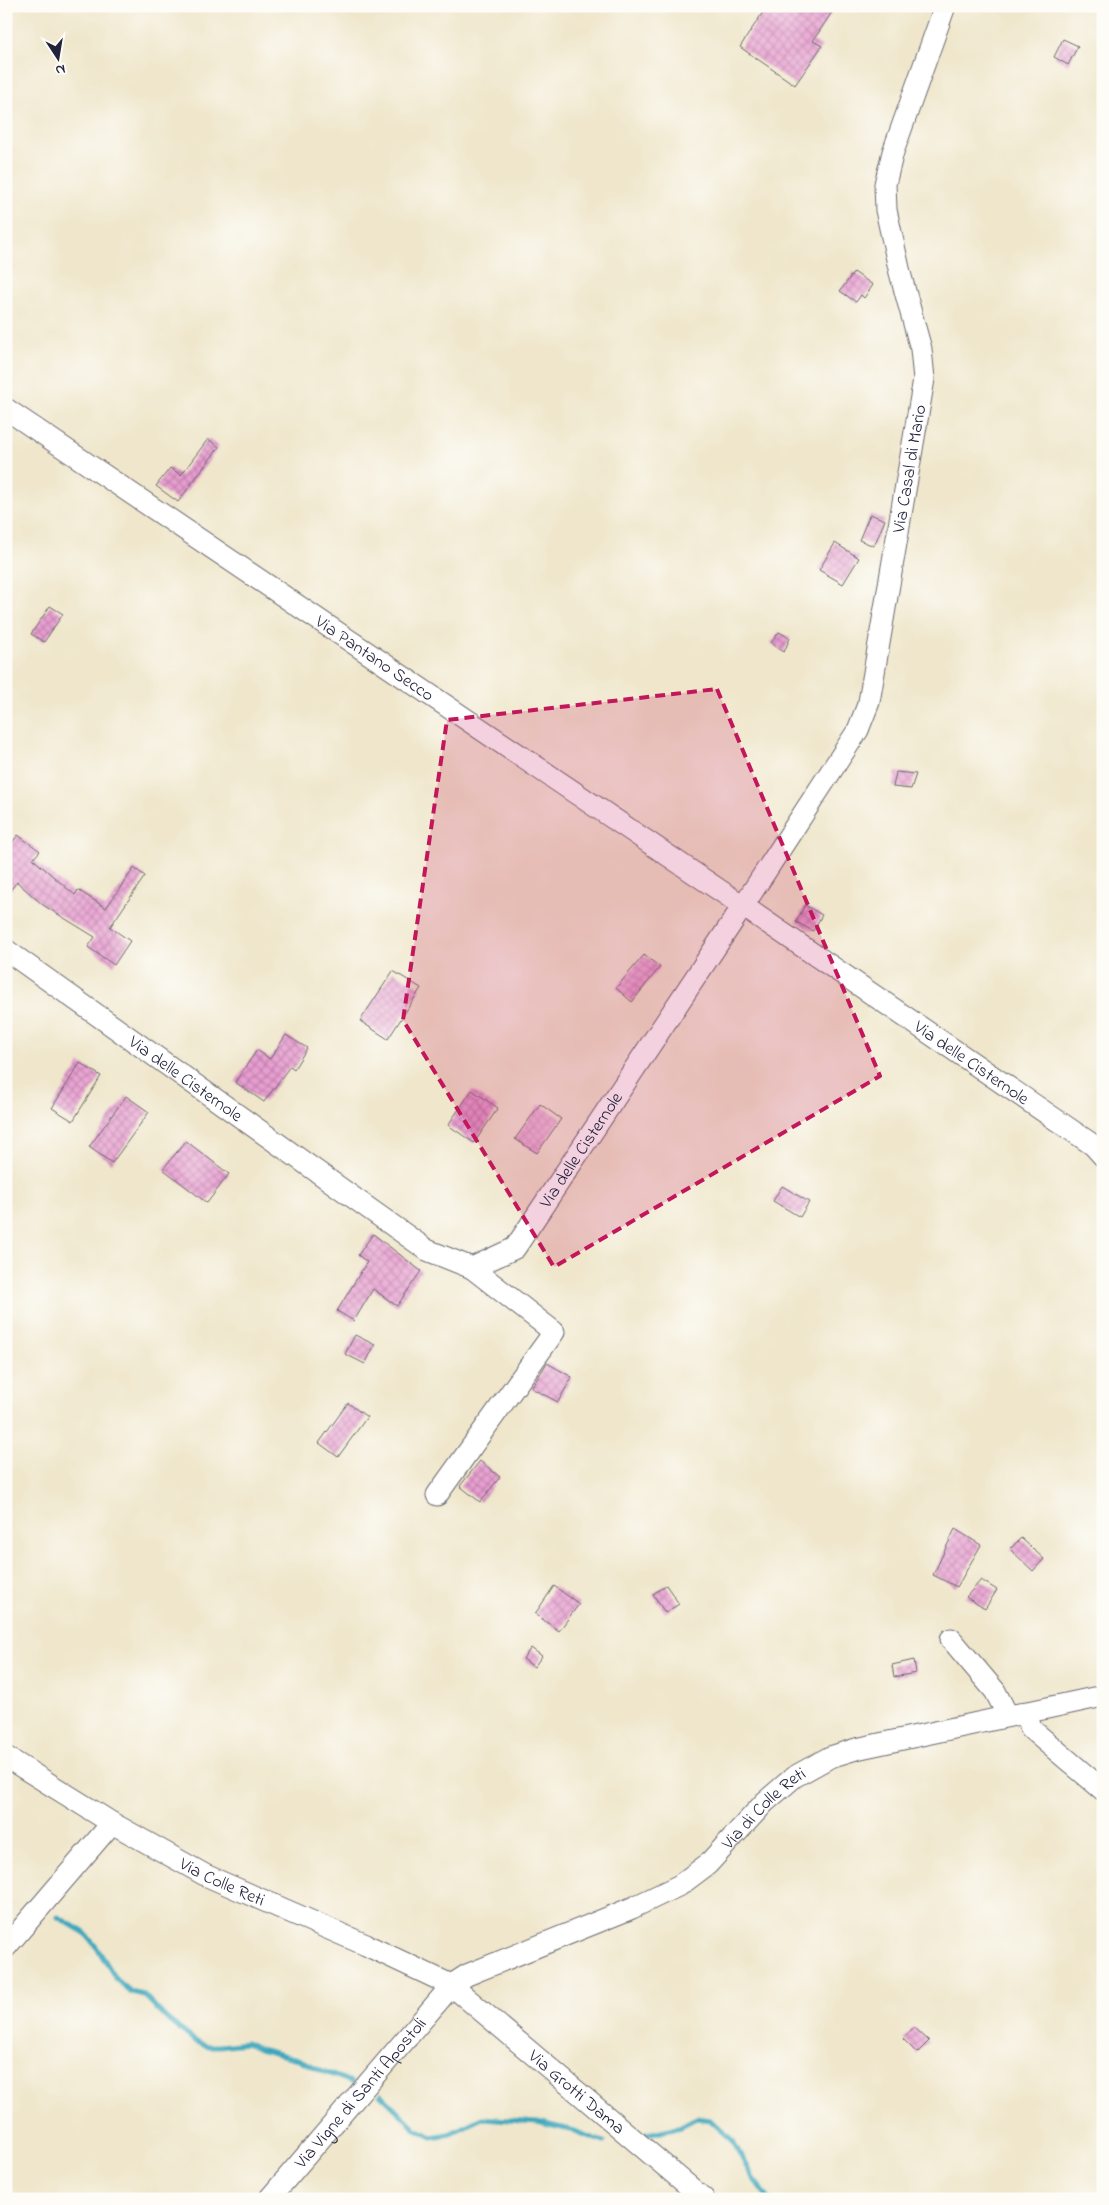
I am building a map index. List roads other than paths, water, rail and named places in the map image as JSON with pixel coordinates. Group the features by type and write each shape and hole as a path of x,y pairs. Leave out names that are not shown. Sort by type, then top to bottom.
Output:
{"street":[{"name":"Via Casal di Mario","path":"743,906 858,730 869,702 924,379 921,349 900,273 886,210 885,184 893,152 946,6"},
{"name":"Via Pantano Secco","path":"6,409 743,906"},
{"name":"Via delle Cisternole","path":"6,950 427,1250 472,1268 515,1248 743,906 1093,1145 1103,1156"},
{"path":"437,1495 554,1332 472,1268"},
{"path":"951,1639 994,1691 1031,1729 1103,1790"},
{"name":"Via di Colle Reti","path":"451,1985 467,1975 632,1908 680,1885 708,1864 778,1790 794,1777 817,1763 856,1749 1103,1696"},
{"name":"Via Colle Reti","path":"10,1765 205,1876 366,1945 451,1985"},
{"path":"6,1947 112,1823"},
{"name":"Via Vigne di Santi Apostoli","path":"268,2199 451,1985"},
{"name":"Via Grotti Dama","path":"451,1985 704,2199"}],"waterway":[{"path":"58,1917 85,1933 117,1980 131,1992 144,1995 166,2018 195,2041 206,2046 246,2043 259,2049 298,2059 327,2073 352,2082"},
{"path":"381,2095 416,2129 432,2137 449,2134 482,2118 537,2122 574,2131 603,2142"},
{"path":"647,2134 679,2127 696,2118 710,2120 733,2141 752,2177 769,2199"}]}
